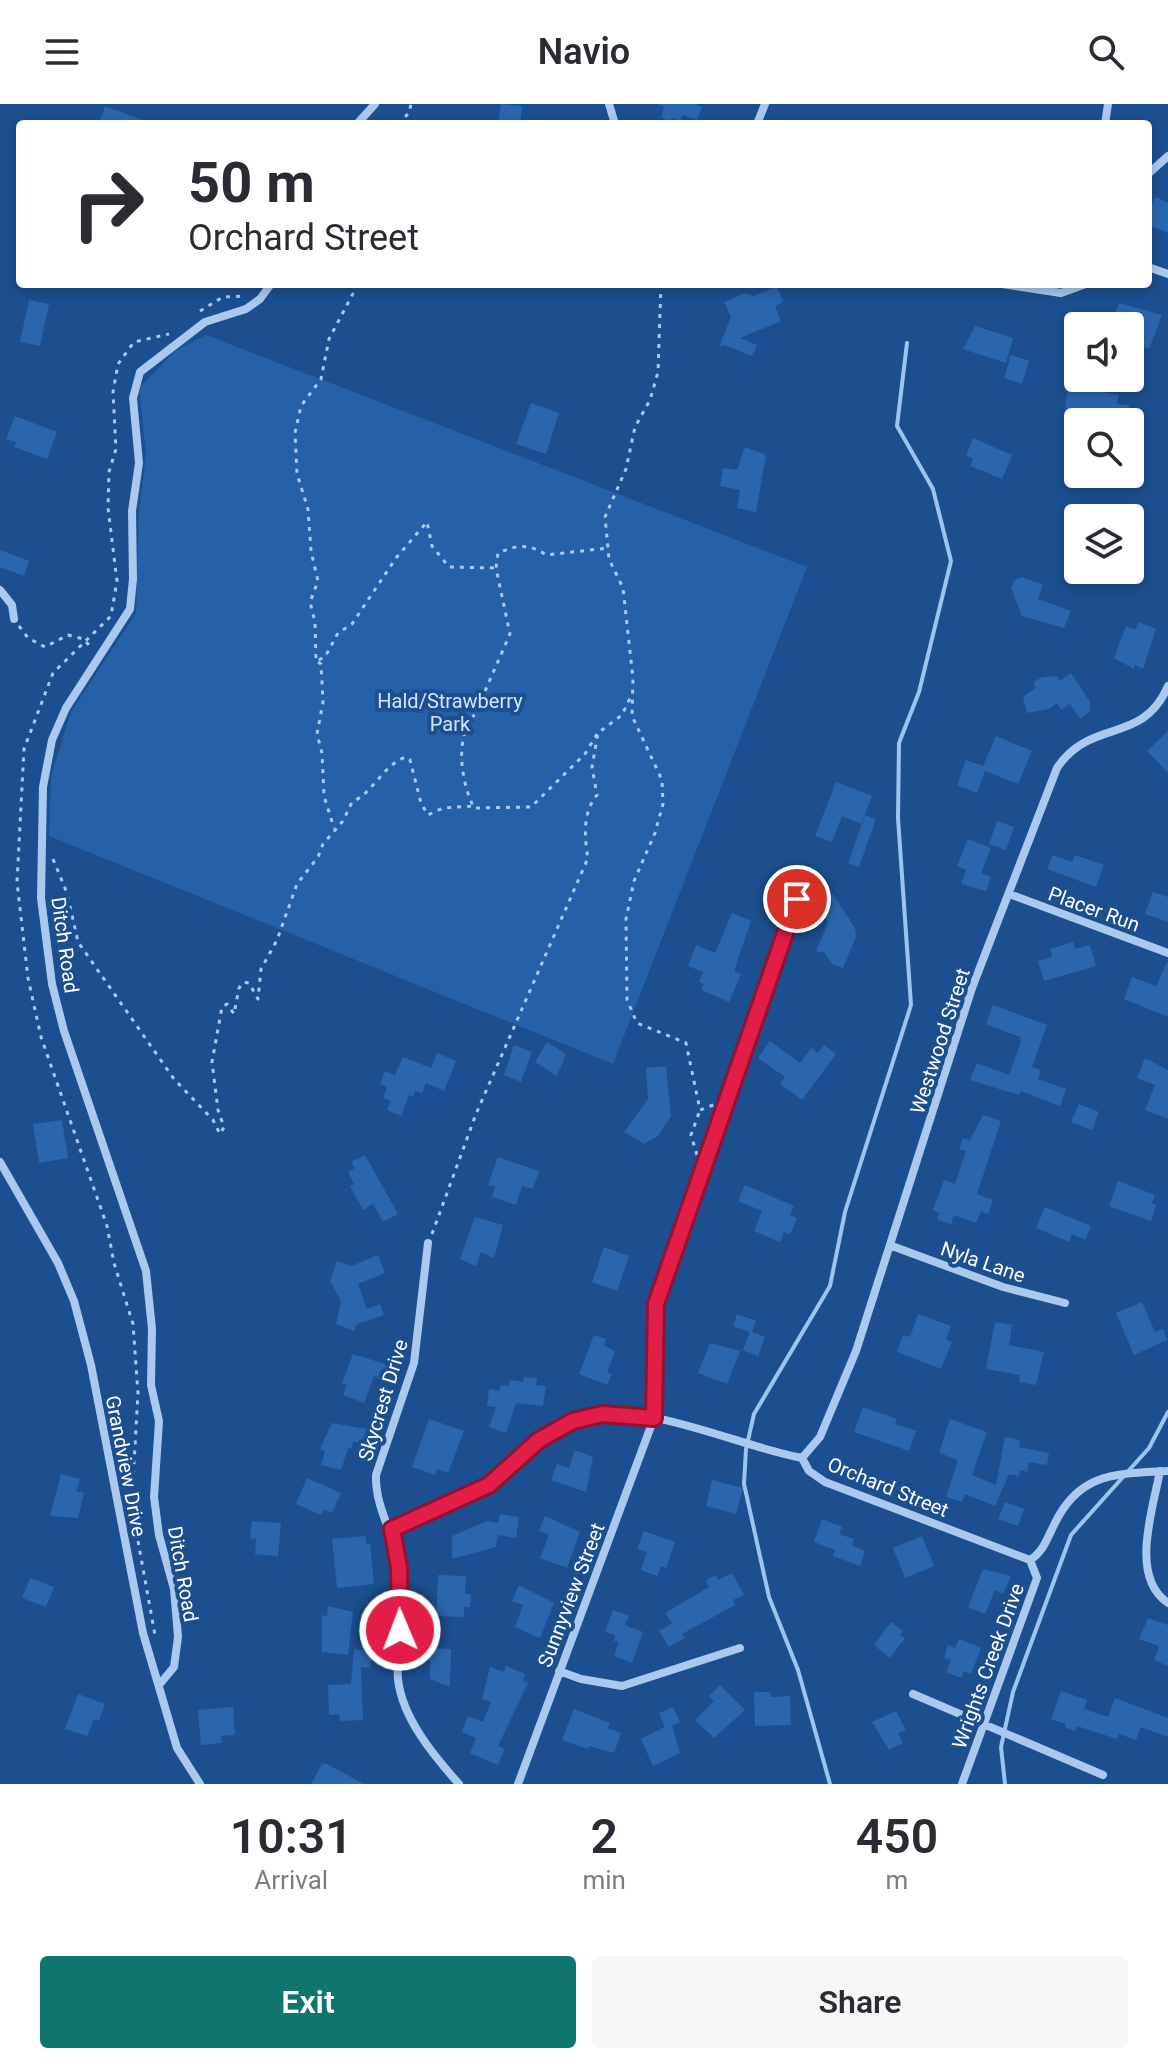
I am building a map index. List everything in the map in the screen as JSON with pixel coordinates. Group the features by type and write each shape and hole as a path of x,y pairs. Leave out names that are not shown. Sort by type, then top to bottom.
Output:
{"street":[{"path":"361,120 375,104"},
{"path":"1152,170 1168,156"},
{"name":"Ditch Road","path":"159,1685 174,1667 178,1637 174,1589 159,1535 154,1497 159,1421 151,1385 152,1329 146,1271 64,1031 52,984 44,941 43,787 52,740 66,708 124,621 132,599 132,511 139,463 133,398 140,372 205,322 253,304 267,288"},
{"path":"1022,288 1048,293 1078,288"},
{"path":"0,590 12,605 14,619"},
{"name":"Westwood Street","path":"802,1458 820,1437 856,1351 972,988 1049,788 1069,751 1085,740 1121,730 1149,716 1168,686"},
{"name":"Placer Run","path":"1009,894 1168,953"},
{"name":"Sunnyview Street","path":"518,1784 654,1418 656,1304 797,899"},
{"name":"Grandview Drive","path":"0,1162 58,1263 74,1301 91,1365 143,1633 177,1748 200,1784"},
{"name":"Skycrest Drive","path":"428,1243 419,1342 376,1475 380,1510 392,1529 399,1567 399,1688 416,1726 459,1784"},
{"name":"Nyla Lane","path":"892,1246 1003,1287 1065,1303"},
{"name":"Orchard Street","path":"392,1529 489,1485 539,1440 573,1421 602,1414 654,1418 764,1451 802,1458 809,1471 825,1482 1030,1560"},
{"path":"1030,1560 1040,1552 1074,1492 1115,1475 1164,1471 1146,1555 1151,1586 1168,1603"},
{"name":"Wrights Creek Drive","path":"962,1784 1037,1578 1030,1560"},
{"path":"559,1671 581,1679 622,1686 740,1648"},
{"path":"913,1694 1103,1775"}],"path":[{"path":"334,828 321,779 322,753 317,734 324,685 310,602 318,581 311,551 308,509 297,474 295,433 301,406 321,379 329,339 356,288"},
{"path":"661,288 658,372 650,400 635,427 626,469 605,517 609,559 623,588 633,693 632,716 662,780 663,804 655,833 634,881 626,919 627,1000 637,1023 686,1043 700,1110 691,1135 701,1172"},
{"path":"195,317 223,297 252,293"},
{"path":"155,1640 156,1627 132,1499 138,1393 133,1324 114,1263 107,1226 41,1037 28,978 17,882 24,749 53,673 111,616 117,581 108,508 109,472 116,449 112,411 118,364 134,342 176,331"},
{"path":"318,662 338,633 352,624 396,558 427,522 432,546 449,567 496,568"},
{"path":"473,806 460,745 467,723 475,714 510,634 496,568 498,553 513,546 533,546 546,555 608,548"},
{"path":"14,619 28,638 45,647 68,635 85,641 100,658"},
{"path":"41,847 50,854 61,878 78,942 174,1079 213,1120 220,1134 224,1127 218,1110 212,1062 222,1007 227,1004 234,1014 239,988 244,982 249,983 258,999 261,969 277,940 297,884 334,828 343,821 352,802 361,799 397,760 406,757 410,760 421,803 428,815 443,808 531,807 585,754 598,733 622,715 633,693"},
{"path":"428,1243 448,1198 476,1114 588,858 585,841 588,805 597,795 592,767 598,733"},
{"path":"700,1110 725,1104"}],"green space":[{"name":"Hald/Strawberry Park","path":"206,335 807,567 613,1064 49,836 51,776 71,712 136,613 139,510 146,455 139,388 175,351"}],"building":[{"path":"501,104 522,106 520,120 499,120"},
{"path":"658,104 695,104 702,107 697,120 683,115 681,120 668,120 661,118 664,107"},
{"path":"105,106 142,120 100,120"},
{"path":"1155,197 1168,203 1168,233 1152,227"},
{"path":"778,288 783,302 775,306 781,321 740,338 757,345 752,356 725,345 719,347 731,317 724,302 745,293 753,296"},
{"path":"29,300 49,304 40,346 20,342"},
{"path":"1119,303 1162,315 1149,349 1144,347 1144,312 1116,312"},
{"path":"975,326 1013,338 1006,363 963,349"},
{"path":"1011,355 1029,361 1022,384 1004,378"},
{"path":"1067,392 1119,395 1117,404 1129,405 1129,408 1065,408"},
{"path":"531,403 559,413 546,454 516,444"},
{"path":"15,416 57,432 47,459 14,447 16,442 6,439"},
{"path":"973,438 1012,455 1002,479 970,466 973,459 966,456"},
{"path":"745,447 766,455 756,512 737,508 740,490 720,486 723,468 737,470"},
{"path":"0,550 29,561 24,576 0,567"},
{"path":"1022,577 1043,585 1038,599 1071,611 1064,628 1022,616 1011,588 1015,580"},
{"path":"1139,622 1156,629 1143,669 1135,665 1134,669 1114,658 1126,626 1135,630"},
{"path":"1071,673 1090,702 1090,711 1080,719 1070,704 1061,710 1057,703 1049,709 1027,713 1023,697 1035,688 1034,682 1042,677 1057,676 1060,681"},
{"path":"1168,731 1168,773 1147,751"},
{"path":"996,736 1032,751 1018,784 985,771 977,793 957,785 966,760 983,766"},
{"path":"836,782 872,796 861,824 842,816 832,842 815,836"},
{"path":"865,815 876,819 859,867 848,863"},
{"path":"997,821 1014,827 1006,850 989,844"},
{"path":"968,839 991,848 981,873 991,877 986,891 961,884 966,870 957,866"},
{"path":"1053,855 1072,862 1075,855 1104,865 1096,887 1047,869"},
{"path":"1153,892 1168,897 1168,922 1145,914"},
{"path":"832,893 855,928 856,937 843,968 832,964 825,953 816,951 828,923 819,901"},
{"path":"732,913 751,921 734,971 741,974 729,1002 701,990 704,984 699,982 703,972 688,966 696,945 715,953"},
{"path":"1073,942 1075,949 1090,945 1096,966 1044,981 1038,961 1052,957 1050,949"},
{"path":"1168,960 1168,1017 1124,999 1132,977 1156,986"},
{"path":"993,1005 1047,1025 1032,1067 1041,1070 1038,1079 1066,1089 1060,1106 1021,1091 1019,1095 970,1080 977,1063 1009,1075 1021,1042 1020,1037 986,1024"},
{"path":"770,1041 800,1063 811,1048 818,1053 824,1045 836,1054 802,1100 780,1084 785,1077 758,1058"},
{"path":"547,1042 566,1054 557,1076 535,1062"},
{"path":"514,1045 532,1052 521,1082 504,1075"},
{"path":"437,1053 456,1061 444,1091 426,1083 422,1093 415,1091 413,1097 409,1095 401,1116 387,1110 391,1101 383,1098 387,1087 380,1084 385,1071 395,1075 403,1057 431,1068"},
{"path":"1145,1058 1168,1070 1168,1119 1145,1110 1155,1085 1137,1078"},
{"path":"666,1066 671,1116 658,1136 644,1144 624,1132 648,1099 646,1068"},
{"path":"1079,1104 1099,1112 1092,1130 1071,1122"},
{"path":"983,1115 1001,1121 977,1194 993,1200 988,1214 981,1211 976,1223 954,1215 951,1224 937,1220 939,1213 933,1210 944,1180 955,1184 966,1151 959,1149 963,1138 970,1140"},
{"path":"62,1120 68,1158 39,1163 33,1124"},
{"path":"365,1155 398,1214 383,1222 373,1204 363,1210 350,1186 354,1184 348,1172 355,1168 351,1162"},
{"path":"498,1157 539,1171 533,1189 522,1186 516,1205 492,1197 495,1187 488,1185"},
{"path":"1118,1181 1155,1195 1152,1203 1156,1205 1151,1221 1109,1206"},
{"path":"745,1185 794,1206 790,1215 797,1218 790,1235 784,1232 780,1242 754,1231 762,1211 738,1201"},
{"path":"1045,1207 1091,1226 1085,1240 1072,1234 1069,1242 1036,1228"},
{"path":"475,1217 503,1225 494,1258 481,1252 476,1266 460,1259"},
{"path":"604,1247 629,1256 617,1291 592,1282"},
{"path":"378,1255 385,1273 358,1284 367,1309 380,1304 384,1315 357,1324 354,1331 336,1324 341,1301 330,1281 337,1261 351,1266"},
{"path":"1142,1302 1155,1332 1163,1329 1167,1340 1134,1355 1116,1313"},
{"path":"737,1314 756,1321 752,1332 765,1337 758,1356 743,1350 750,1332 733,1326"},
{"path":"918,1314 951,1326 946,1339 952,1342 941,1369 897,1352 903,1335 910,1337"},
{"path":"995,1322 1012,1325 1009,1345 1044,1352 1036,1385 1019,1382 1020,1375 986,1369"},
{"path":"594,1335 606,1339 604,1346 615,1351 607,1372 612,1374 607,1385 579,1374"},
{"path":"710,1343 740,1351 727,1384 698,1373"},
{"path":"353,1354 392,1366 386,1380 374,1376 364,1403 343,1395 347,1385 342,1383"},
{"path":"524,1377 537,1378 536,1385 546,1386 543,1406 516,1403 506,1433 489,1427 496,1407 487,1406 489,1389 500,1391 500,1385 509,1386 510,1380 523,1382"},
{"path":"863,1407 897,1419 895,1424 916,1431 909,1451 854,1432"},
{"path":"429,1419 464,1431 448,1473 437,1469 435,1475 412,1467"},
{"path":"950,1419 987,1432 972,1475 996,1485 1005,1437 1020,1440 1019,1447 1049,1453 1047,1465 1029,1462 1027,1472 1020,1470 1019,1476 1009,1474 995,1506 965,1494 962,1502 946,1497 958,1460 939,1453"},
{"path":"332,1423 367,1429 363,1444 353,1441 351,1449 348,1448 341,1470 321,1465 325,1451 320,1449"},
{"path":"575,1450 593,1457 586,1492 551,1480 557,1464 569,1468"},
{"path":"61,1474 80,1479 76,1491 84,1493 78,1518 50,1516"},
{"path":"307,1478 341,1493 332,1513 324,1510 321,1515 296,1504"},
{"path":"712,1480 743,1488 736,1514 706,1506"},
{"path":"1005,1502 1024,1509 1018,1526 998,1519"},
{"path":"500,1514 519,1517 516,1538 498,1535 496,1547 452,1559 452,1536 487,1521 498,1523"},
{"path":"545,1516 580,1532 567,1568 540,1558 549,1535 539,1531"},
{"path":"822,1519 842,1527 839,1534 854,1539 852,1545 865,1551 860,1566 833,1556 835,1550 814,1542"},
{"path":"252,1521 281,1523 278,1556 255,1554 256,1539 250,1538"},
{"path":"644,1531 675,1542 666,1568 661,1566 657,1576 641,1570 647,1552 637,1549"},
{"path":"366,1536 366,1544 370,1543 374,1584 337,1588 332,1539"},
{"path":"922,1536 934,1566 905,1578 893,1548"},
{"path":"983,1569 1011,1576 1003,1594 995,1590 985,1614 968,1607"},
{"path":"732,1573 744,1595 733,1600 735,1605 682,1634 685,1638 669,1647 659,1631 672,1623 665,1613 709,1587 706,1580 716,1575 718,1580"},
{"path":"438,1575 466,1576 465,1594 471,1594 470,1607 464,1607 464,1617 436,1616"},
{"path":"30,1578 54,1587 46,1607 22,1598"},
{"path":"519,1585 554,1603 540,1638 515,1627 523,1605 512,1601"},
{"path":"328,1606 353,1612 348,1655 322,1652 322,1615 327,1616"},
{"path":"613,1610 629,1616 625,1625 643,1632 632,1663 614,1656 619,1642 614,1641 615,1635 605,1632"},
{"path":"1148,1618 1168,1625 1168,1666 1154,1660 1159,1646 1139,1639"},
{"path":"891,1622 903,1631 900,1635 905,1638 890,1658 874,1645"},
{"path":"959,1639 981,1648 971,1674 964,1671 961,1678 946,1672 951,1660 944,1658 948,1645 955,1648"},
{"path":"430,1648 451,1649 450,1687 430,1679"},
{"path":"354,1649 372,1651 370,1668 361,1667 363,1720 340,1721 339,1714 329,1715 328,1685 351,1684"},
{"path":"506,1666 525,1674 523,1681 528,1683 498,1746 505,1749 498,1765 470,1753 476,1738 462,1732 468,1716 483,1722 491,1702 482,1699 490,1667 504,1672"},
{"path":"720,1685 745,1710 714,1738 695,1720 714,1701 709,1696"},
{"path":"1061,1691 1087,1700 1084,1709 1108,1717 1115,1698 1168,1718 1168,1737 1141,1727 1136,1740 1119,1734 1117,1739 1077,1726 1075,1731 1065,1727 1066,1724 1051,1719"},
{"path":"754,1692 770,1692 771,1697 790,1696 791,1725 755,1726"},
{"path":"78,1694 105,1704 99,1721 94,1719 87,1736 65,1729"},
{"path":"233,1707 235,1735 221,1736 222,1743 201,1745 198,1710"},
{"path":"673,1707 680,1722 672,1726 680,1753 653,1766 641,1739 665,1727 659,1713"},
{"path":"574,1709 610,1723 608,1728 621,1733 614,1753 589,1746 588,1749 562,1740"},
{"path":"896,1711 906,1730 898,1733 903,1743 889,1750 872,1722"},
{"path":"322,1764 327,1764 364,1784 311,1784"}],"waterway":[{"path":"830,1784 798,1670 769,1597 744,1484 746,1449 754,1414 830,1286 845,1212 911,1005 898,818 899,743 919,692 951,561 933,489 897,426 907,343"},
{"path":"1005,1784 1001,1747 1013,1692 1071,1535 1149,1448 1168,1412"}],"route":[{"path":"400,1630 399,1567 392,1529 489,1485 539,1440 587,1415 654,1418 653,1329 656,1304 797,899"}]}
